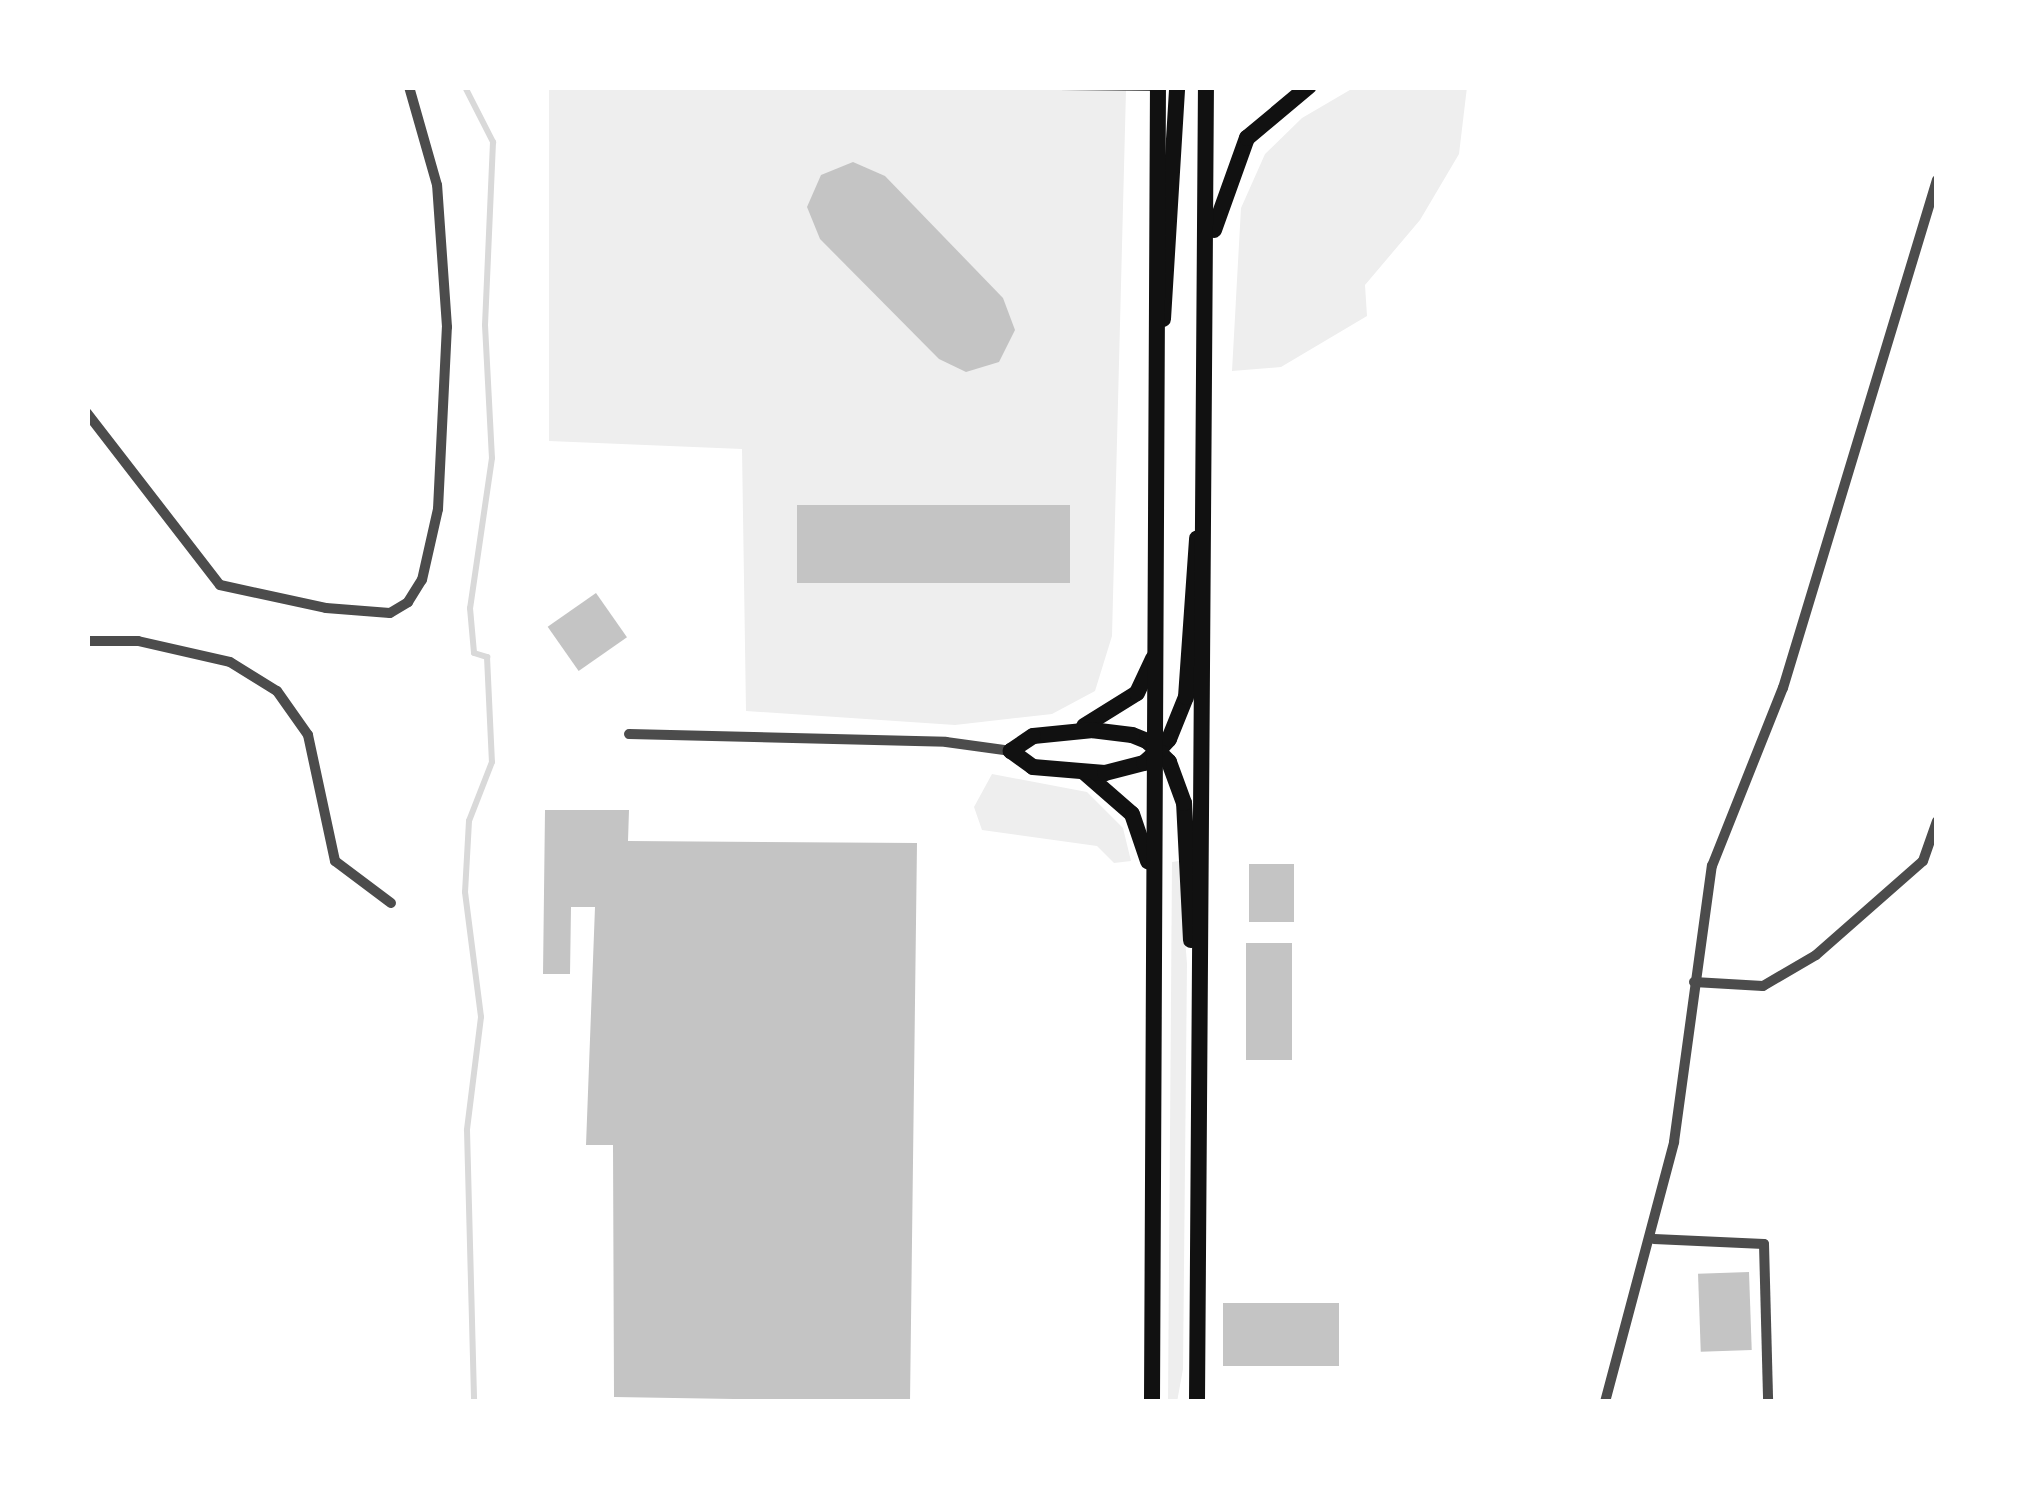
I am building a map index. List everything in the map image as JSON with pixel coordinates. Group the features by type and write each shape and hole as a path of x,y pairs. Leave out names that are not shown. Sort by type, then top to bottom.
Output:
{"main road":[{"path":"1151,1402 1158,87"},
{"path":"1156,348 1172,273 1177,87"},
{"path":"1197,1402 1206,87"},
{"path":"1206,290 1221,197 1240,151 1255,127 1308,87"},
{"path":"1199,995 1181,787 1158,751 1132,735 1075,730 1033,736 1011,751 1033,767 1084,772 1135,767 1158,751 1183,711 1188,592 1204,514"},
{"path":"1075,730 1137,693 1158,641"},
{"path":"1084,772 1138,822 1154,884"},
{"path":"1187,1402 1197,1360"}],"street":[{"path":"87,413 220,585 326,608 390,613 408,602 422,580 438,509 447,327 437,185 409,87"},
{"path":"1605,1402 1625,1306 1654,1239 1712,866 1783,688 1937,180"},
{"path":"87,641 138,641 230,662 278,691 308,735 334,861 392,903"},
{"path":"629,734 946,742 1011,751"},
{"path":"1694,982 1763,986 1816,955 1924,861 1937,821"},
{"path":"1654,1239 1764,1244 1768,1402"}],"lane":[{"path":"1059,87 1158,87"}],"shaded area":[{"path":"549,87 1126,90 1112,636 1095,691 1052,714 955,725 746,711 742,449 549,441"},
{"path":"1355,87 1467,87 1459,154 1420,220 1365,285 1367,316 1281,367 1232,371 1241,208 1265,154 1302,118"},
{"path":"992,774 1087,792 1123,828 1131,861 1114,863 1097,846 982,830 974,807"},
{"path":"1179,861 1187,964 1183,1369 1177,1402 1168,1402 1172,862"}],"building":[{"path":"853,162 885,176 1003,298 1015,330 999,362 966,372 939,359 820,239 807,207 821,175"},
{"path":"797,505 1070,505 1070,583 797,583"},
{"path":"596,593 627,637 579,671 548,627"},
{"path":"545,810 629,810 628,841 917,843 910,1402 614,1397 613,1145 586,1145 595,907 571,907 570,974 543,974"},
{"path":"1249,864 1294,864 1294,922 1249,922"},
{"path":"1246,943 1292,943 1292,1060 1246,1060"},
{"path":"1749,1272 1752,1350 1701,1352 1698,1274"},
{"path":"1223,1303 1339,1303 1339,1366 1223,1366"}],"waterway":[{"path":"465,87 493,142 485,325 492,458 470,608 474,653 487,657 492,762 469,821 465,892 481,1017 467,1130 474,1402"}]}
